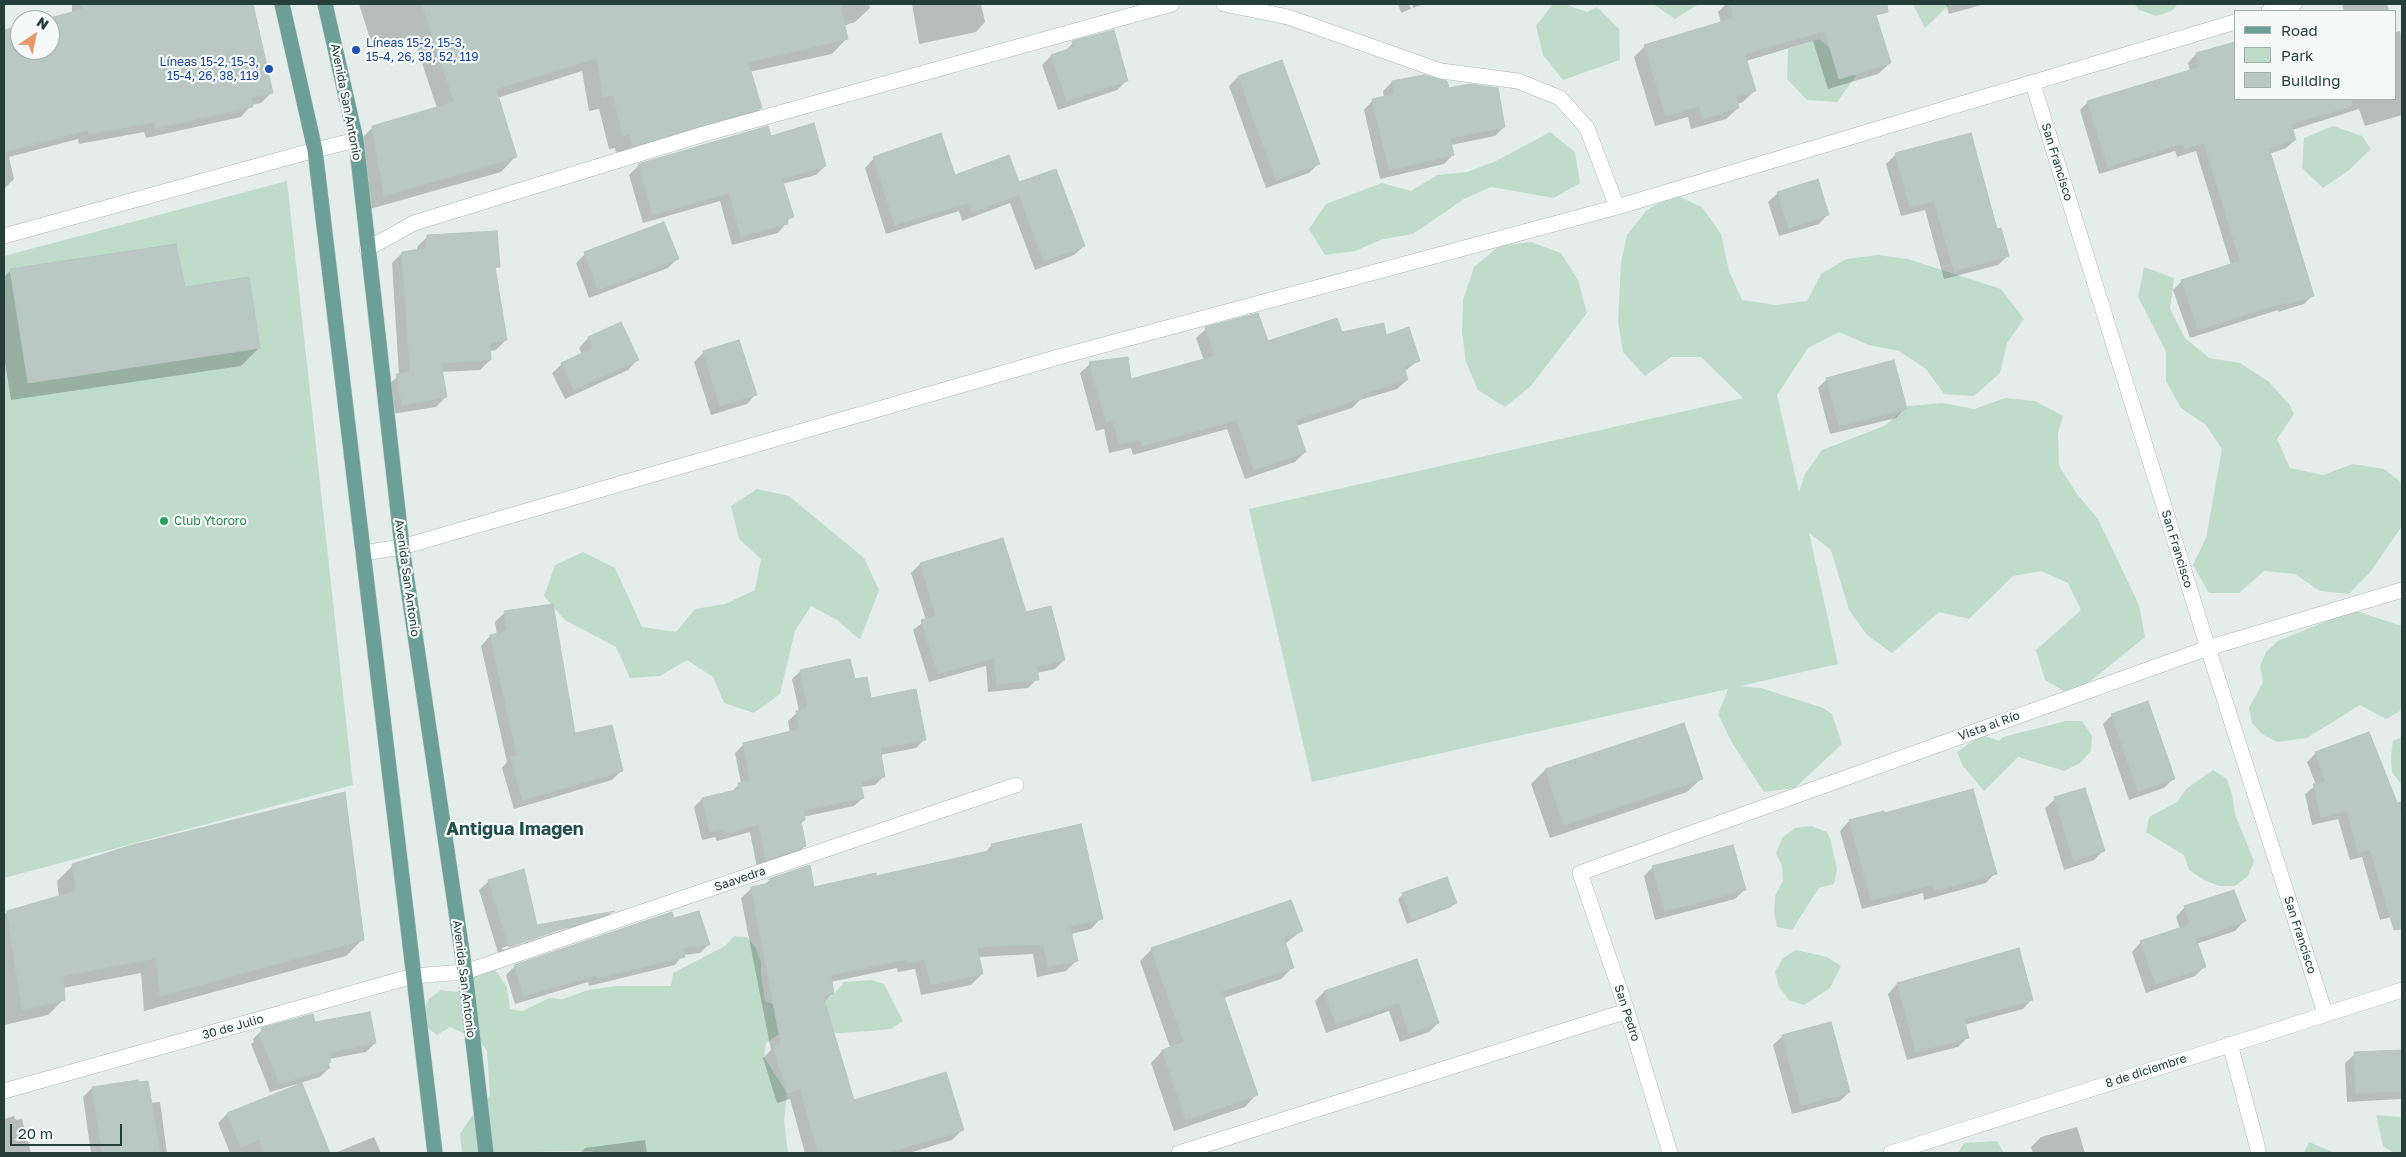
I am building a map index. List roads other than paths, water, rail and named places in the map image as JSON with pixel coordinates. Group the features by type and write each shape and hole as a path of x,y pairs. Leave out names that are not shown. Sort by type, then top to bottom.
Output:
{"main road":[{"path":"282,4 315,150 435,1153"},
{"name":"Avenida San Antonio","path":"325,4 356,140 366,249 402,547 464,972 486,1153"}],"street":[{"path":"366,249 414,223 695,137 1172,4"},
{"path":"1224,4 1288,17 1441,71 1518,81 1560,98 1587,128 1616,207"},
{"path":"2273,10 2294,4"},
{"path":"363,553 402,547 1055,358 1616,207 2033,84 2234,22"},
{"name":"San Francisco","path":"2033,84 2208,648 2325,1013"},
{"path":"4,236 356,140"},
{"name":"Vista al Río","path":"1580,873 2208,648 2402,590"},
{"name":"Saavedra","path":"464,972 1016,785"},
{"name":"San Pedro","path":"1580,873 1627,1010 1670,1153"},
{"name":"30 de Julio","path":"4,1091 413,976 464,972"},
{"name":"8 de diciembre","path":"1891,1153 2402,990"},
{"path":"1178,1153 1627,1010"},
{"path":"2230,1044 2259,1153"}],"place":[{"name":"Líneas 15-2, 15-3, 15-4, 26, 38, 52, 119","path":"356,50"},
{"name":"Líneas 15-2, 15-3, 15-4, 26, 38, 119","path":"269,69"},
{"name":"Club Ytororo","path":"164,521"}],"district":[{"name":"Antigua Imagen","path":"515,829"}]}
